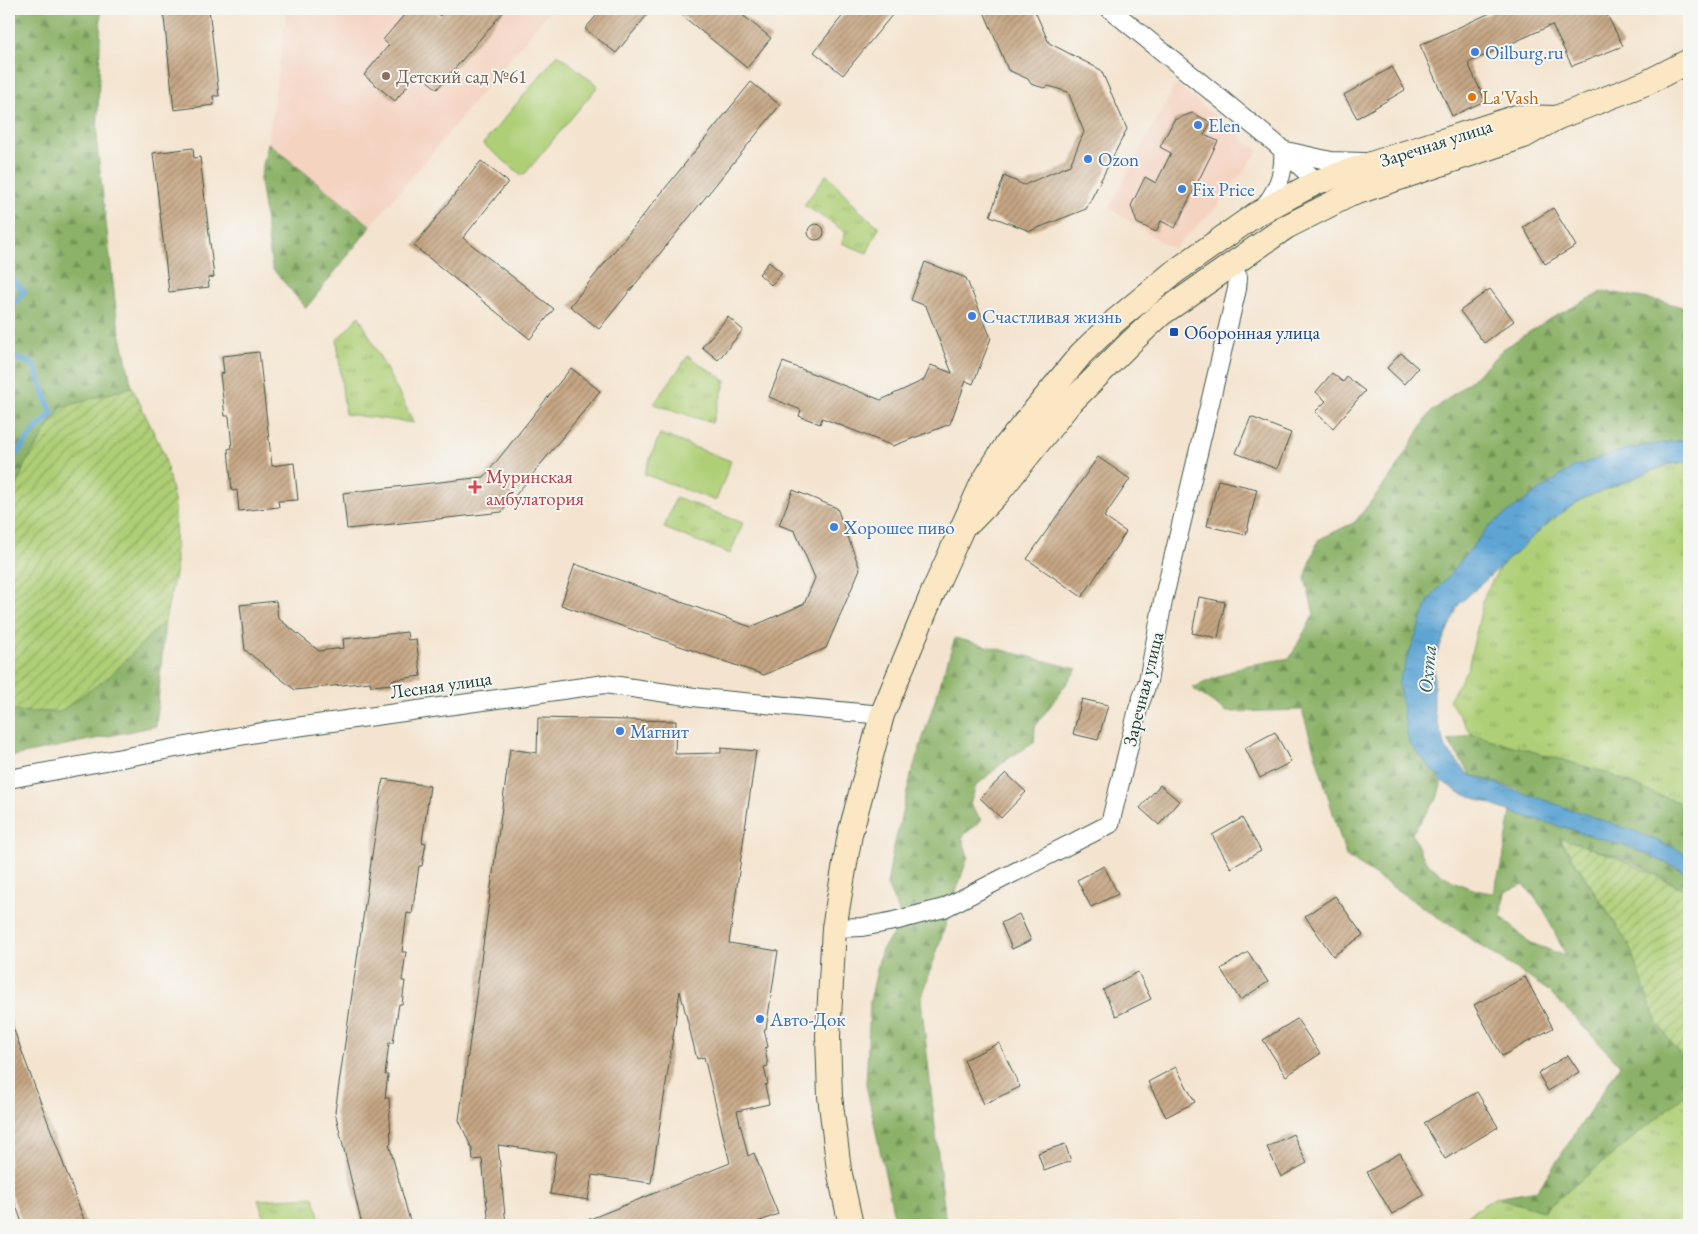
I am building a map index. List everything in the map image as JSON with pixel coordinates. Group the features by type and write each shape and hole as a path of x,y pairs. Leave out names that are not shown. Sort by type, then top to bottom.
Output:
{"main road":[{"name":"Заречная улица","path":"852,1225 840,1170 830,1090 828,1036 834,928 850,834 882,715 982,484 1005,447 1081,354 1115,321 1173,273 1223,236 1261,212 1317,182 1391,168 1524,136 1556,118 1646,83 1689,61"},
{"path":"960,533 998,493 1069,404 1099,371 1161,314 1286,227 1349,195 1391,168"}],"street":[{"path":"1110,9 1283,150 1317,182 1313,196 1286,227"},
{"path":"1283,150 1331,161 1391,168"},
{"path":"1261,212 1277,189 1284,165 1283,150"},
{"name":"Заречная улица","path":"834,928 878,924 944,908 1110,824 1138,709 1148,681 1163,601 1237,289 1238,277 1230,265"},
{"name":"Лесная улица","path":"9,779 267,731 605,684 710,699 882,715"}],"shaded area":[{"name":"Детский сад №61","path":"287,9 551,9 371,226 268,143"},
{"path":"1176,84 1258,151 1217,207 1173,249 1109,208"}],"green space":[{"path":"9,9 101,9 97,145 117,318 132,387 61,408 25,464 9,508 9,193 12,190 9,148"},
{"path":"558,54 598,86 523,176 483,144"},
{"path":"268,143 371,226 306,308 272,268 260,179"},
{"path":"827,174 860,211 879,227 867,253 842,243 846,232 804,205"},
{"path":"1604,291 1665,302 1689,309 1689,439 1627,449 1429,600 1409,743 1442,781 1437,799 1412,833 1424,858 1437,871 1465,886 1493,893 1503,860 1511,812 1539,819 1522,800 1518,789 1471,775 1448,741 1471,734 1605,772 1650,792 1689,806 1689,891 1628,860 1559,838 1629,945 1657,1023 1689,1066 1689,1092 1543,1211 1496,1197 1538,1190 1620,1065 1549,991 1346,856 1302,710 1227,712 1192,688 1243,666 1290,658 1314,614 1305,578 1318,540 1355,522 1393,473 1430,413 1475,377 1503,349 1548,320","holes":["1524,884 1544,910 1566,956 1528,942 1501,916 1505,892"]},
{"path":"359,316 414,423 345,414 337,340"},
{"path":"688,356 726,381 712,423 654,404"},
{"path":"132,387 164,454 175,505 176,570 165,620 110,676 59,712 9,711 9,508 25,464 61,408"},
{"path":"660,434 731,461 716,501 644,474"},
{"path":"1689,462 1689,806 1471,734 1449,700 1468,668 1485,594 1500,567 1554,518 1584,498 1670,464"},
{"path":"676,497 743,523 730,554 664,528"},
{"path":"165,620 156,726 9,757 9,711 59,712 110,676"},
{"path":"955,638 1077,669 1035,727 1034,743 1007,759 976,786 970,804 981,820 962,837 968,856 921,1000 946,1225 896,1225 866,1085 870,1002 881,951 903,920 887,885 892,855 911,775"},
{"path":"1559,837 1628,862 1689,892 1689,1066 1657,1023 1629,945"},
{"path":"1689,1092 1689,1225 1452,1225 1496,1197 1543,1211"},
{"path":"314,1197 321,1225 267,1225 258,1200"}],"water":[{"name":"Охта","path":"1689,439 1689,462 1670,464 1584,498 1554,518 1459,604 1434,660 1434,712 1446,748 1468,774 1634,831 1689,854 1689,873 1629,847 1511,812 1458,792 1442,781 1409,743 1398,683 1429,600 1489,526 1573,467 1627,449"}],"building":[{"path":"163,9 209,9 219,96 213,96 214,105 174,110"},
{"path":"409,9 431,9 440,16 446,9 506,9 437,89 418,73 395,101 364,75 389,45 383,40"},
{"path":"602,9 652,9 616,53 585,29"},
{"path":"674,9 735,9 771,38 747,68"},
{"path":"848,9 897,9 843,75 814,52"},
{"path":"983,9 1034,9 1049,43 1101,70 1127,129 1086,209 1030,231 990,216 1004,176 1024,185 1070,165 1084,132 1068,92 1049,86 1044,88 1031,84 1028,79 1008,70"},
{"path":"1492,9 1604,9 1623,46 1572,66 1552,25 1468,63 1485,101 1452,116 1420,45 1490,13"},
{"path":"1392,67 1405,90 1357,118 1344,95"},
{"path":"751,82 780,105 599,329 570,306"},
{"path":"1192,113 1211,122 1204,135 1218,141 1175,228 1161,221 1156,232 1137,223 1131,206 1145,177 1156,183 1171,153 1160,147 1174,120"},
{"path":"193,148 194,158 200,157 214,277 208,278 209,287 169,292 153,153"},
{"path":"481,161 508,182 463,238 554,309 530,339 414,246"},
{"path":"1553,208 1576,246 1545,264 1523,227"},
{"path":"813,224 819,224 824,229 822,238 813,240 808,235 808,229"},
{"path":"769,262 782,273 771,285 759,274"},
{"path":"925,262 966,278 991,338 973,384 966,381 950,424 893,446 822,418 820,424 799,416 801,410 769,397 783,362 881,400 924,380 931,365 952,373 926,306 911,300"},
{"path":"1490,289 1514,321 1484,343 1460,311"},
{"path":"728,317 743,330 718,360 702,347"},
{"path":"259,352 272,466 294,463 298,500 278,501 279,507 239,511 237,490 232,491 228,449 232,448 229,416 225,416 220,374 224,373 222,356"},
{"path":"1401,353 1418,368 1404,384 1387,368"},
{"path":"571,368 600,391 502,512 347,529 343,493 484,477"},
{"path":"1332,373 1343,382 1347,377 1365,391 1333,428 1315,412 1326,401 1316,392"},
{"path":"1251,417 1291,433 1277,469 1236,453"},
{"path":"1098,457 1130,479 1104,517 1126,532 1082,597 1027,559"},
{"path":"1218,480 1257,489 1246,535 1207,526"},
{"path":"793,490 837,508 860,569 826,648 764,675 561,605 575,564 751,627 804,604 815,578 795,531 779,525"},
{"path":"1199,597 1225,602 1218,638 1192,633"},
{"path":"276,601 278,618 319,651 344,648 343,639 407,632 408,640 416,639 421,676 392,680 393,684 371,686 370,682 295,690 245,650 240,605"},
{"path":"1082,699 1108,705 1098,740 1073,734"},
{"path":"538,718 676,721 675,754 721,753 721,748 756,751 729,943 778,951 766,1029 764,1029 768,1047 765,1048 768,1066 764,1067 768,1084 765,1085 769,1104 737,1111 748,1156 754,1153 778,1214 750,1225 575,1225 730,1163 704,1057 697,1059 680,991 651,1183 592,1175 588,1200 550,1194 556,1153 498,1145 506,1225 489,1225 482,1159 473,1160 472,1149 459,1120 510,749 537,753"},
{"path":"1275,732 1291,762 1260,778 1245,748"},
{"path":"1006,773 1026,792 1001,818 980,798"},
{"path":"383,779 430,786 422,842 426,843 422,866 419,866 412,914 407,913 402,952 406,952 402,981 405,981 402,1004 399,1004 393,1043 389,1043 385,1075 388,1075 385,1098 389,1098 391,1144 389,1144 411,1225 362,1225 335,1112"},
{"path":"1160,785 1179,801 1159,825 1140,808"},
{"path":"1242,818 1261,851 1231,868 1212,835"},
{"path":"1104,866 1118,894 1091,907 1077,880"},
{"path":"1335,896 1363,935 1333,956 1305,916"},
{"path":"1019,914 1031,940 1012,949 1001,923"},
{"path":"1248,952 1268,982 1240,1000 1221,969"},
{"path":"1138,972 1151,999 1116,1016 1103,990"},
{"path":"1525,977 1553,1028 1502,1056 1474,1005"},
{"path":"1297,1019 1320,1054 1286,1076 1263,1040"},
{"path":"11,1022 86,1225 23,1225 9,1187 9,1023"},
{"path":"999,1043 1020,1087 984,1104 964,1060"},
{"path":"1568,1055 1579,1072 1548,1091 1538,1073"},
{"path":"1176,1067 1195,1102 1166,1117 1148,1082"},
{"path":"1477,1092 1498,1127 1445,1159 1424,1123"},
{"path":"1293,1134 1307,1163 1281,1177 1267,1147"},
{"path":"1065,1144 1071,1161 1044,1171 1038,1153"},
{"path":"1400,1153 1424,1195 1392,1214 1367,1172"}],"waterway":[{"path":"9,275 24,292 9,311"},
{"path":"9,357 33,363 52,414 36,429 9,463"}],"place":[{"name":"Oilburg.ru","path":"1475,52"},
{"name":"Детский сад №61","path":"386,76"},
{"name":"La'Vash","path":"1472,97"},
{"name":"Elen","path":"1198,125"},
{"name":"Ozon","path":"1088,159"},
{"name":"Fix Price","path":"1182,189"},
{"name":"Счастливая жизнь","path":"972,316"},
{"name":"Оборонная улица","path":"1174,332"},
{"name":"Муринская амбулатория","path":"475,487"},
{"name":"Хорошее пиво","path":"834,527"},
{"name":"Магнит","path":"620,731"},
{"name":"Авто-Док","path":"760,1019"}]}
